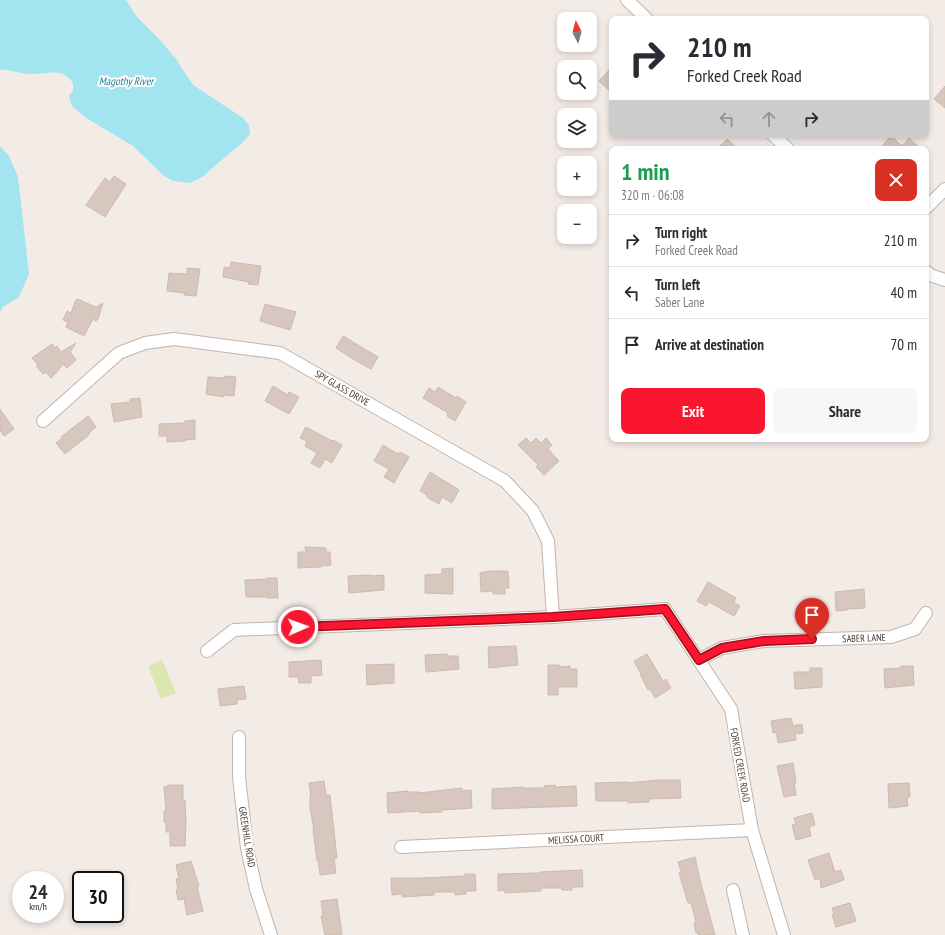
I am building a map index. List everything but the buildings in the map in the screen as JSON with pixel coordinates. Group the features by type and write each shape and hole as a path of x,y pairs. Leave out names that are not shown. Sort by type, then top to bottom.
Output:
{"street":[{"path":"627,0 645,16"},
{"path":"776,138 785,146"},
{"path":"929,205 945,189"},
{"path":"929,273 945,280"},
{"name":"SPY GLASS DRIVE","path":"43,421 119,353 145,343 174,339 280,353 505,482 533,511 548,541 553,617"},
{"name":"FORKED CREEK ROAD","path":"553,617 665,609 731,709 752,830 784,935"},
{"name":"SABER LANE","path":"699,660 722,648 764,641 892,637 915,629 926,613"},
{"path":"207,651 234,630 553,617"},
{"name":"GREENHILL ROAD","path":"239,737 239,777 247,848 256,889 271,935"},
{"name":"MELISSA COURT","path":"401,847 752,830"},
{"path":"733,890 743,935"}],"green space":[{"path":"162,660 176,693 161,699 148,666"}],"water":[{"name":"Magothy River","path":"0,0 126,0 137,17 176,59 193,85 243,118 249,126 250,134 243,142 202,177 190,183 173,181 163,175 133,146 86,118 72,106 69,96 73,90 73,83 68,78 53,72 25,74 0,70"},
{"path":"0,146 9,156 18,177 29,274 19,297 3,307 0,312"}],"route":[{"path":"298,627 553,617 665,609 699,660 722,648 764,641 812,639"}]}
